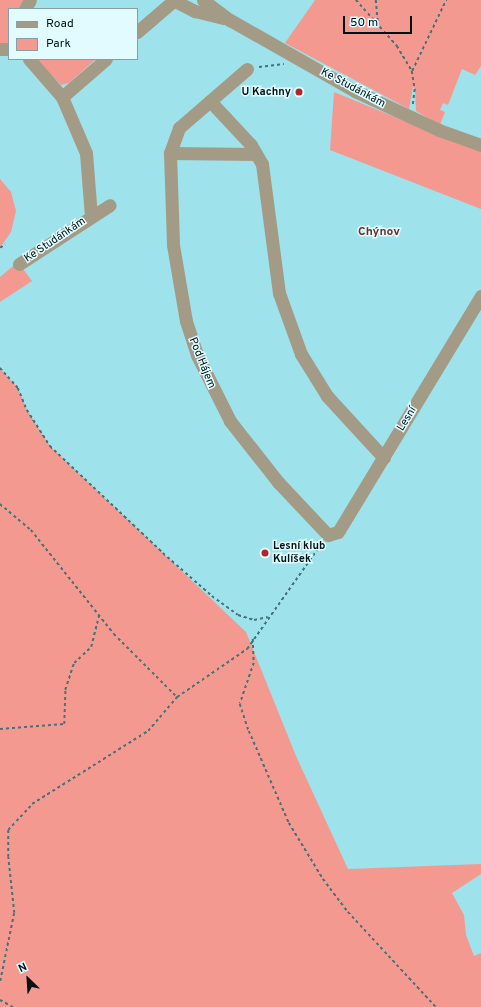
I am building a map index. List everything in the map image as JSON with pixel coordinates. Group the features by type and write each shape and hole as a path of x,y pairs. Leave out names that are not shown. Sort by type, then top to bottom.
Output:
{"street":[{"name":"Ke Studánkám","path":"138,31 173,0 195,11 230,20"},
{"name":"Ke Studánkám","path":"203,0 230,20 355,91 411,117 481,145"},
{"name":"Ke Studánkám","path":"31,60 62,97 86,153 91,216"},
{"path":"62,97 105,60"},
{"name":"Pod Hájem","path":"247,69 179,128 170,152 173,245 186,321 197,355 230,421 278,482 328,535"},
{"path":"210,101 251,145 262,164 279,293 301,354 327,396 384,458"},
{"path":"170,152 256,154"},
{"name":"Ke Studánkám","path":"19,264 110,205"},
{"name":"Lesní","path":"328,535 338,532 481,296"}],"path":[{"path":"356,0 397,46 412,71 415,89 411,117"},
{"path":"376,0 378,24"},
{"path":"412,71 419,52 446,0"},
{"path":"247,69 284,64 295,56"},
{"path":"0,248 5,244"},
{"path":"0,368 18,388 27,410 50,446 163,553 212,596 238,614 254,620 268,617"},
{"path":"0,504 31,530 114,634 177,697"},
{"path":"0,981 14,913 8,857 8,830 32,804 148,731 177,697 246,649 253,637 328,535"},
{"path":"0,729 64,724 64,690 74,663 91,647 99,616"},
{"path":"253,637 254,663 240,704 249,731 289,823 324,879 348,912 436,1007"},
{"path":"0,1000 13,1007"}],"green space":[{"path":"0,0 24,0 20,8 8,8 8,43 0,46"},
{"path":"315,0 481,0 481,66 475,75 462,69 448,105 443,103 440,110 445,112 440,125 416,111 415,89 413,87 409,109 285,43"},
{"path":"36,60 95,60 69,83 61,85"},
{"path":"334,92 436,134 481,149 481,209 330,150"},
{"path":"0,179 11,192 16,211 11,232 0,248"},
{"path":"18,262 32,281 0,302 0,277"},
{"path":"0,368 18,388 27,410 50,446 246,632 296,756 348,869 481,864 481,874 452,893 464,915 466,935 474,956 481,953 481,1007 0,1007"}],"place":[{"name":"U Kachny","path":"299,92"},
{"name":"Lesní klub Kulíšek","path":"265,553"}],"district":[{"name":"Chýnov","path":"379,233"}]}
